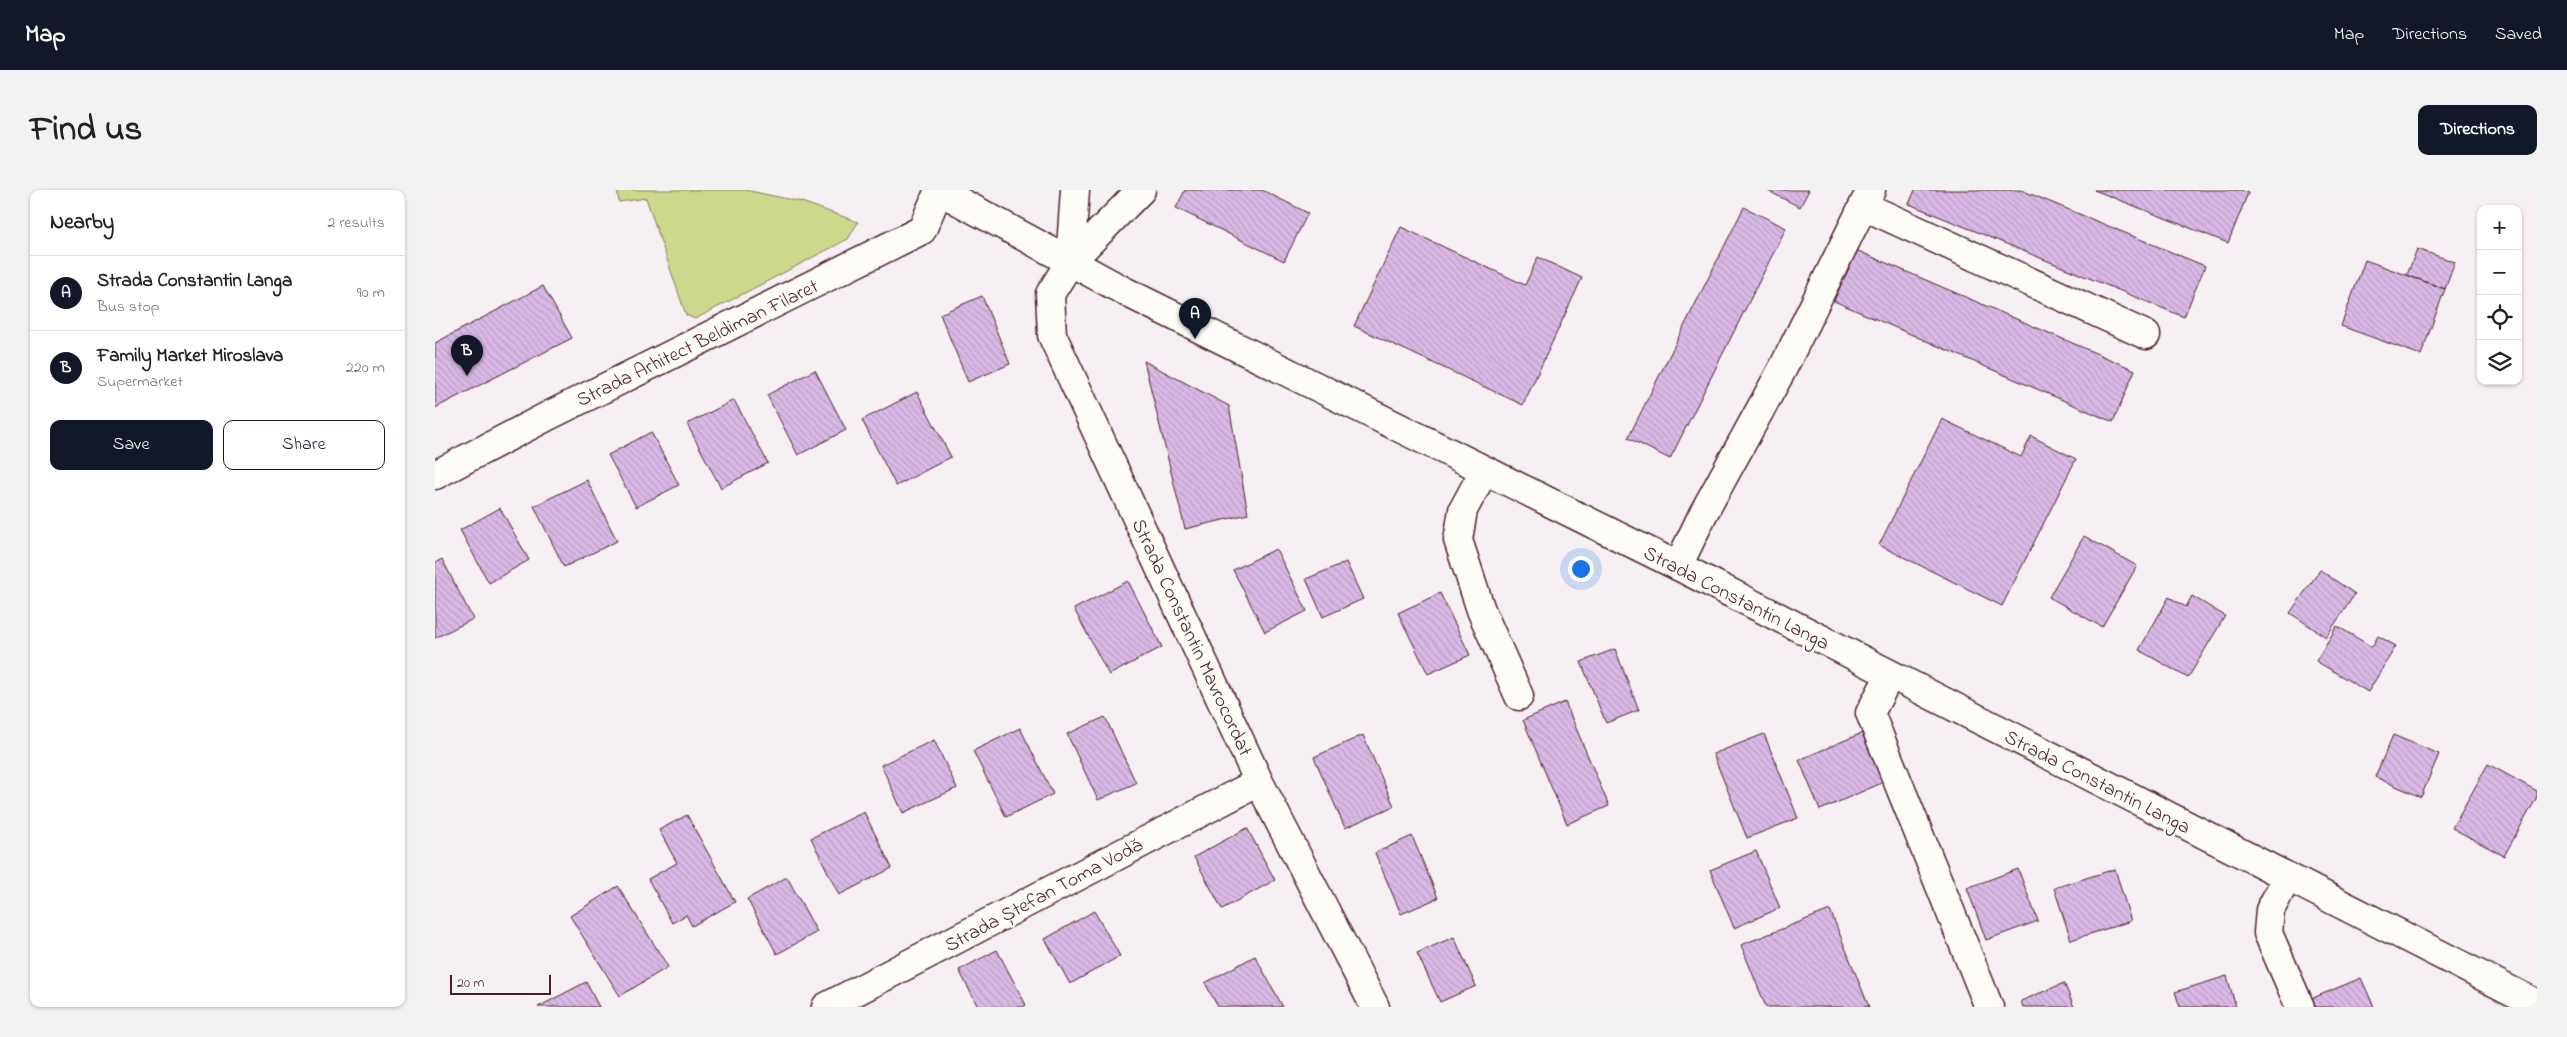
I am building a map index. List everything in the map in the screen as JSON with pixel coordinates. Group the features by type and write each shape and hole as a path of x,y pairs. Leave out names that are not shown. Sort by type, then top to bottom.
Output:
{"street":[{"name":"Strada Constantin Langa","path":"938,190 1126,292 1484,472 1678,566 2537,1004"},
{"name":"Strada Arhitect Beldiman Filaret","path":"435,475 548,416 922,230 938,190"},
{"path":"1070,262 1075,190"},
{"name":"Strada Constantin Mavrocordat","path":"1141,190 1070,262 1050,294 1053,336 1259,782 1375,1007"},
{"path":"1678,566 1703,514 1783,368 1868,198 2146,336"},
{"path":"1484,472 1463,510 1458,540 1481,610 1519,696"},
{"path":"1890,675 1870,713 1989,1007"},
{"name":"Strada Ștefan Toma Vodă","path":"826,1007 1259,782"},
{"path":"2287,878 2270,910 2268,934 2300,1007"}],"green space":[{"path":"617,190 745,190 802,202 858,222 848,239 695,319 686,315 646,198 619,202"}],"building":[{"path":"1185,190 1262,190 1308,213 1284,261 1176,208"},
{"path":"1766,190 1809,190 1800,207"},
{"path":"1915,190 2021,190 2205,266 2184,317 1909,204"},
{"path":"2094,190 2241,190 2248,193 2228,243"},
{"path":"1744,207 1786,228 1670,459 1628,438"},
{"path":"1401,227 1525,285 1538,257 1582,278 1523,405 1354,326"},
{"path":"2417,249 2455,262 2445,289 2407,275"},
{"path":"1856,250 2135,370 2113,422 1834,301"},
{"path":"2365,260 2445,289 2421,355 2341,326"},
{"path":"543,286 572,338 435,408 435,343"},
{"path":"982,296 1010,364 968,382 940,314"},
{"path":"1144,361 1229,406 1248,514 1185,529"},
{"path":"815,370 846,430 798,455 767,395"},
{"path":"917,392 951,457 896,486 862,420"},
{"path":"734,400 768,463 721,488 687,424"},
{"path":"1942,419 2021,457 2031,436 2076,459 2002,606 1879,545"},
{"path":"651,432 679,485 636,507 608,455"},
{"path":"587,480 617,541 564,567 534,506"},
{"path":"500,508 529,560 489,583 460,530"},
{"path":"2084,536 2137,566 2102,627 2049,597"},
{"path":"1276,549 1307,611 1265,632 1233,570"},
{"path":"442,559 473,619 435,638 435,563"},
{"path":"1346,562 1363,599 1323,617 1306,579"},
{"path":"2320,570 2355,594 2326,637 2290,613"},
{"path":"1128,581 1162,647 1109,675 1074,609"},
{"path":"1440,593 1470,655 1428,674 1398,613"},
{"path":"2192,596 2225,616 2188,678 2139,650 2169,597 2186,607"},
{"path":"2337,626 2372,647 2378,636 2396,646 2368,692 2316,661"},
{"path":"1615,649 1639,710 1606,723 1581,662"},
{"path":"1565,702 1609,806 1567,824 1523,720"},
{"path":"1105,717 1136,783 1098,800 1067,734"},
{"path":"1020,728 1053,794 1006,817 973,751"},
{"path":"1862,733 1884,782 1820,810 1799,760"},
{"path":"1764,734 1798,818 1747,838 1713,754"},
{"path":"1363,735 1394,806 1345,828 1314,757"},
{"path":"2393,735 2439,754 2421,797 2375,777"},
{"path":"934,740 957,788 903,813 881,765"},
{"path":"2488,764 2537,791 2537,797 2504,856 2452,828"},
{"path":"864,812 892,868 839,895 811,838"},
{"path":"687,815 735,902 692,926 686,915 672,923 648,879 677,863 659,830"},
{"path":"1247,828 1275,880 1222,909 1194,857"},
{"path":"1412,836 1438,898 1401,914 1375,853"},
{"path":"1756,851 1780,908 1734,928 1710,870"},
{"path":"2018,869 2038,921 1986,940 1967,888"},
{"path":"2115,869 2131,921 2071,940 2054,888"},
{"path":"787,877 817,932 777,954 747,899"},
{"path":"618,886 668,967 620,996 570,916"},
{"path":"1830,910 1869,1007 1766,1007 1741,945"},
{"path":"1094,911 1120,956 1070,984 1045,939"},
{"path":"1454,937 1476,986 1440,1002 1417,953"},
{"path":"997,950 1026,1005 1023,1007 978,1007 959,970"},
{"path":"1255,956 1283,1007 1218,1007 1205,983"},
{"path":"2227,976 2236,1007 2180,1007 2175,992"},
{"path":"2361,978 2374,1007 2311,1007 2308,1000"},
{"path":"586,982 599,1007 538,1007"},
{"path":"2064,983 2074,1007 2023,1007 2021,1001"}],"place":[{"name":"Strada Constantin Langa","path":"1195,339"},
{"name":"Family Market Miroslava","path":"467,376"}]}
